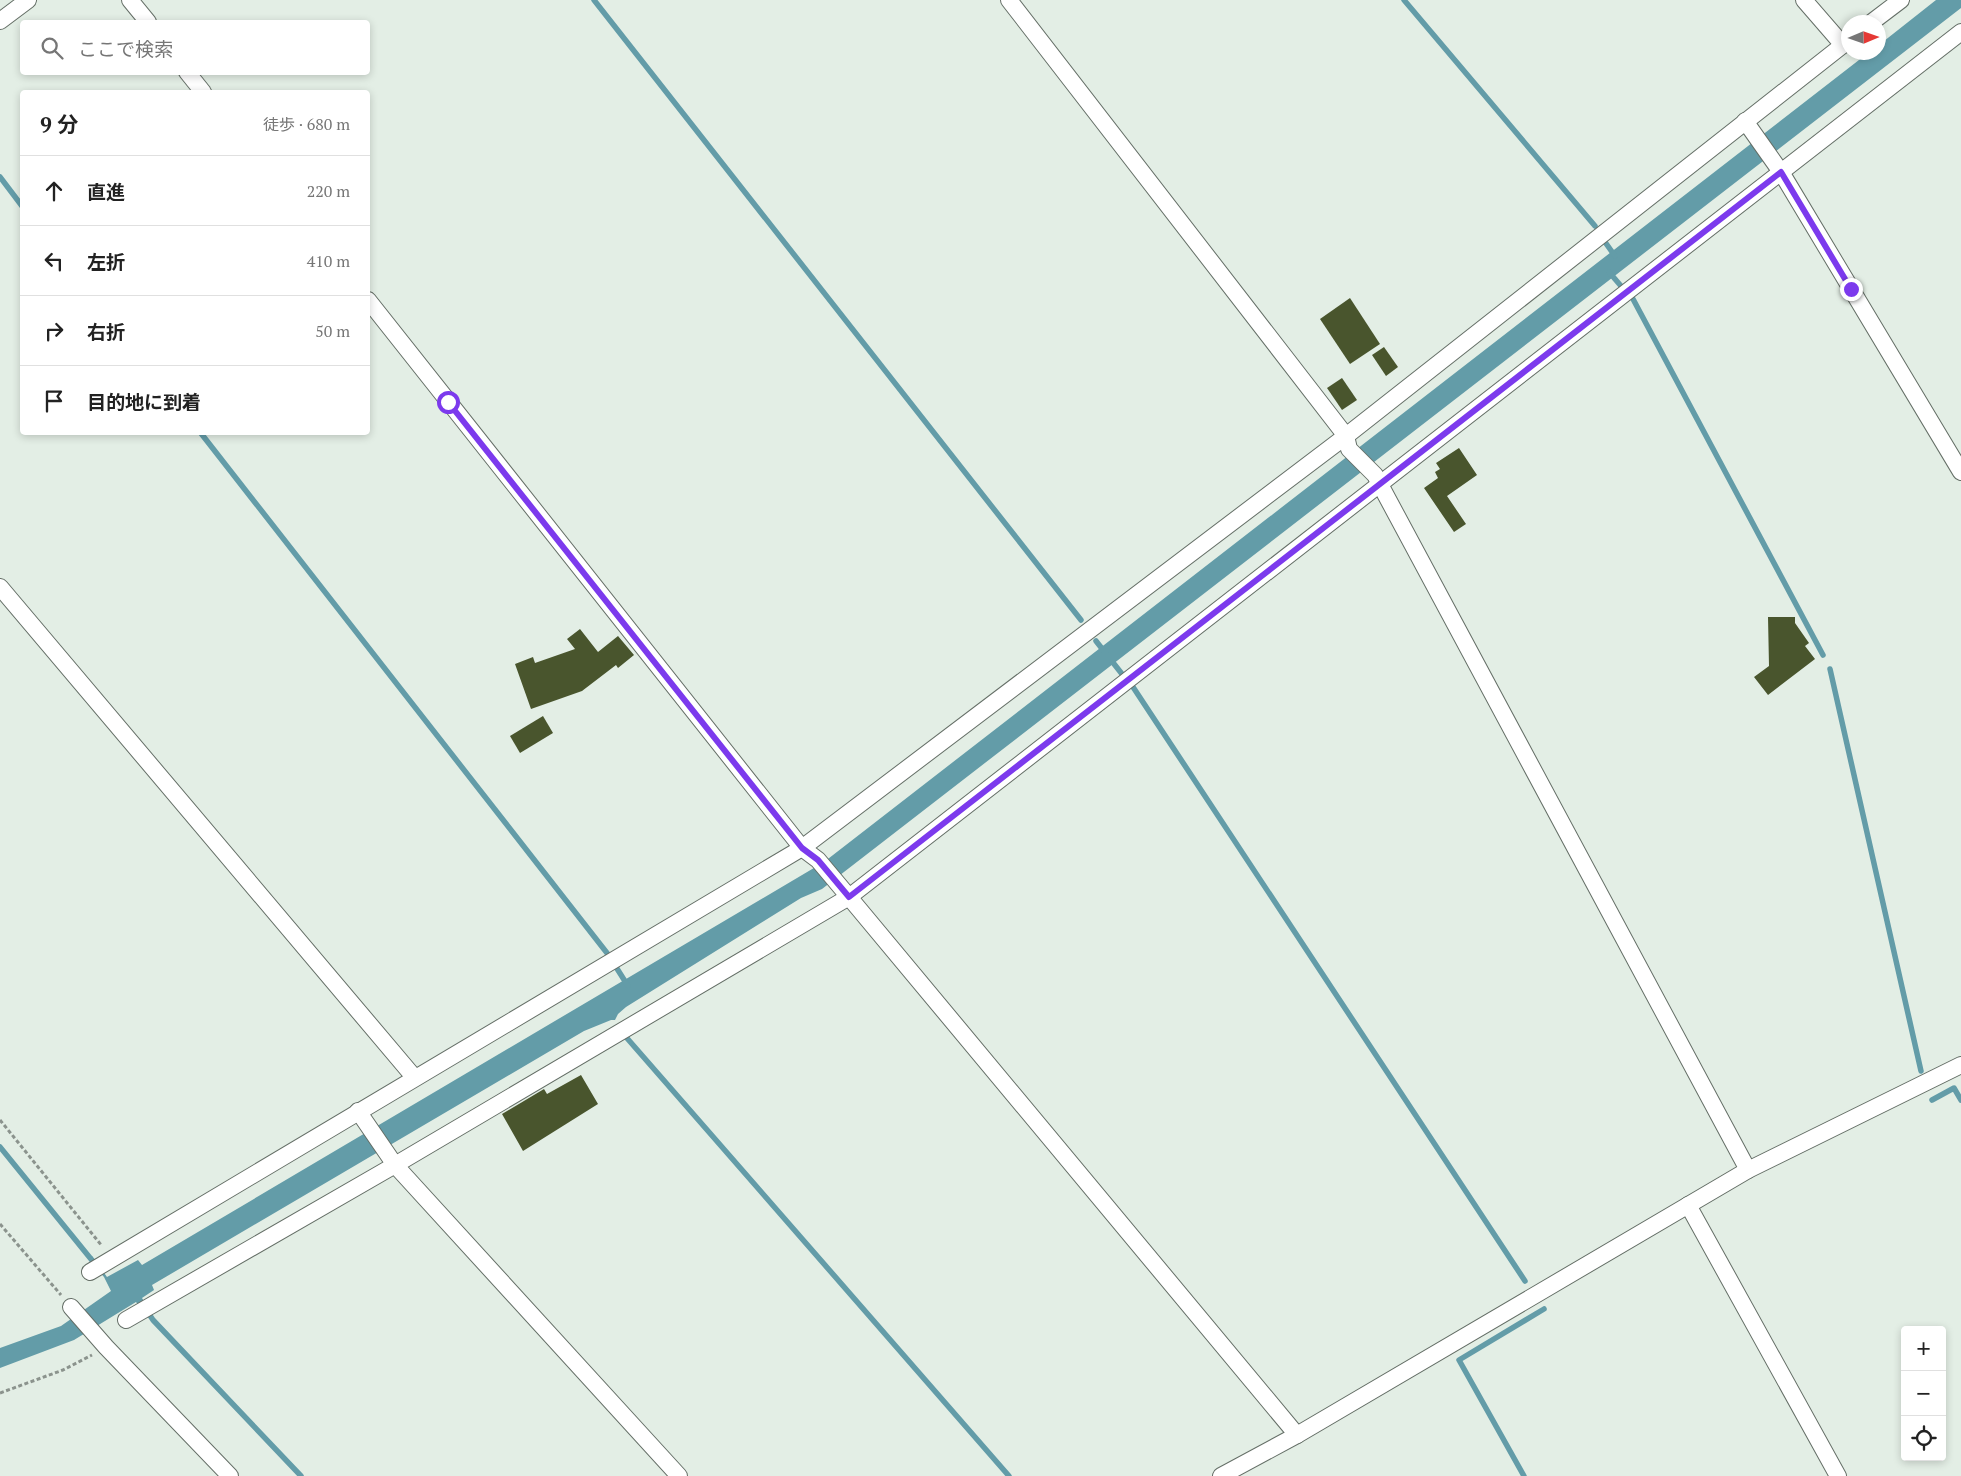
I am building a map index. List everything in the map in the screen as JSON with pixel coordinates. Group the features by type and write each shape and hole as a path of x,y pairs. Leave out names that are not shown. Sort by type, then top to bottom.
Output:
{"street":[{"path":"0,22 28,0"},
{"path":"130,0 146,20"},
{"path":"1009,0 1378,480 1748,1170"},
{"path":"1804,0 1841,38"},
{"path":"1881,15 1901,0"},
{"path":"139,1313 391,1159 845,893 1779,169 1961,32"},
{"path":"102,1265 362,1116 414,1078 802,848 1348,443 1745,121 1841,47"},
{"path":"189,75 201,90"},
{"path":"1745,121 1779,169 1961,472"},
{"path":"370,303 802,848 818,860 1297,1435"},
{"path":"0,587 414,1078"},
{"path":"1221,1476 1297,1435 1748,1170 1961,1065"},
{"path":"362,1116 391,1159 679,1476"},
{"path":"1688,1205 1838,1476"},
{"path":"71,1307 230,1476"}],"path":[{"path":"0,1120 102,1265"},
{"path":"0,1224 71,1307"},
{"path":"0,1393 62,1370 101,1341"}],"water":[{"path":"1936,0 1961,0 1961,8 822,889 801,898 626,1007 618,1014 615,1020 584,1031 152,1285 154,1290 142,1298 152,1314 148,1318 136,1302 74,1340 0,1368 0,1348 61,1326 111,1291 104,1277 89,1260 92,1256 107,1277 138,1260 142,1265 824,862 1859,60 1886,60 1886,39"}],"building":[{"path":"1350,298 1380,344 1350,364 1320,319"},
{"path":"1384,347 1398,367 1386,376 1372,355"},
{"path":"1342,378 1357,400 1342,410 1327,388"},
{"path":"1459,448 1477,475 1447,496 1466,524 1454,532 1424,488 1438,478 1435,472 1440,469 1436,463"},
{"path":"1768,617 1795,617 1795,623 1809,643 1805,646 1815,659 1768,695 1754,677 1769,666"},
{"path":"580,629 598,652 618,636 634,655 618,668 616,665 582,691 531,709 515,664 533,657 535,663 575,649 567,639"},
{"path":"543,716 553,733 520,753 510,736"},
{"path":"581,1075 598,1104 523,1151 502,1114 544,1089 547,1094"}],"waterway":[{"path":"594,0 1081,620"},
{"path":"1404,0 1595,226"},
{"path":"0,177 20,203"},
{"path":"1605,242 1615,256"},
{"path":"1609,272 1621,286"},
{"path":"1633,299 1823,655"},
{"path":"202,435 607,953"},
{"path":"1096,641 1122,674"},
{"path":"1830,669 1921,1071"},
{"path":"1133,687 1525,1281"},
{"path":"616,967 628,986"},
{"path":"626,1037 1009,1476"},
{"path":"1932,1100 1954,1088 1961,1100"},
{"path":"0,1147 95,1264"},
{"path":"1524,1476 1459,1360 1544,1309"},
{"path":"147,1311 153,1320 301,1476"}],"route":[{"path":"448,402 802,848 818,860 849,897 1781,172 1851,289"}]}
